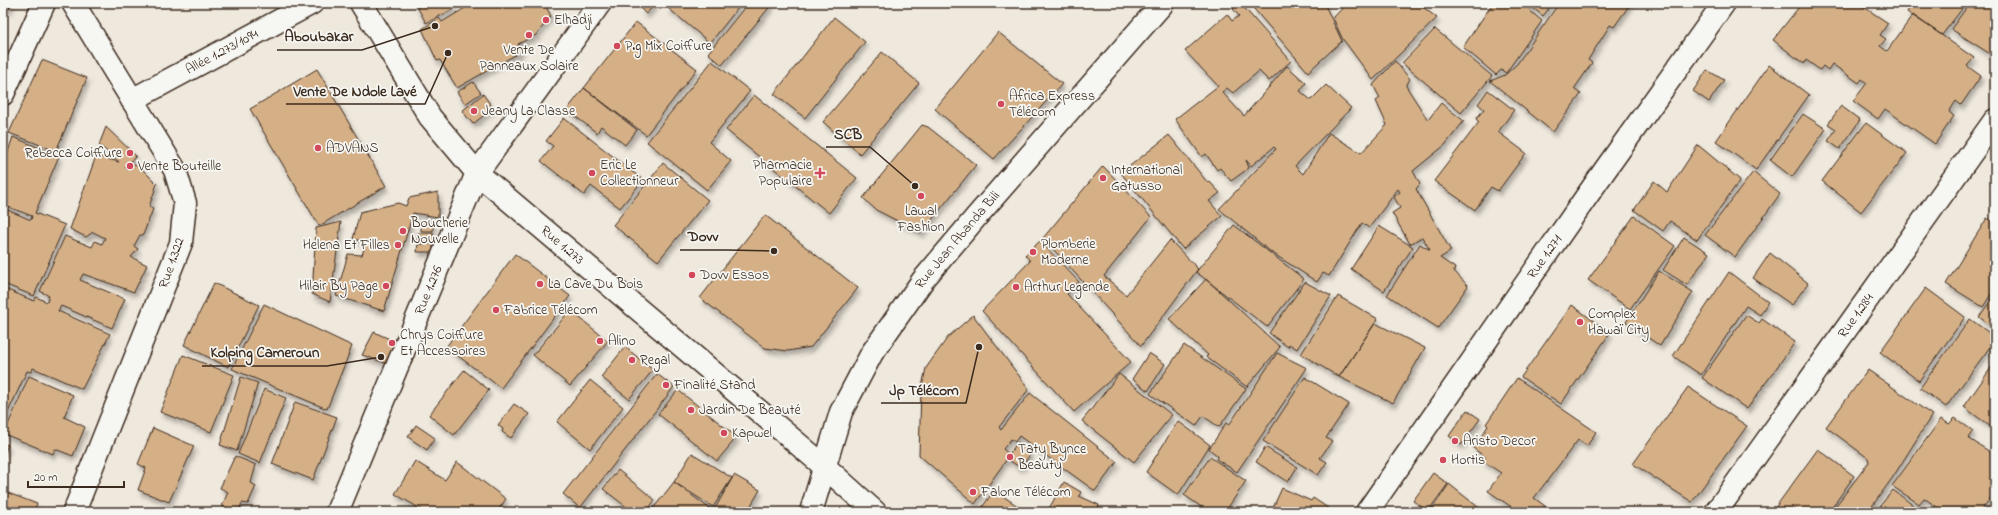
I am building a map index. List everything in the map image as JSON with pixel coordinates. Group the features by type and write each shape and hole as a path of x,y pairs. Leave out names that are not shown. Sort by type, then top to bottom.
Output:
{"street":[{"path":"3,94 44,3"},
{"name":"Rue 1.322","path":"73,3 175,170 185,203 181,243 74,512"},
{"name":"Allée 1.273/1094","path":"132,100 312,3"},
{"name":"Rue 1.273","path":"361,3 430,117 477,173 824,466 875,512"},
{"name":"Rue 1.276","path":"337,512 477,173 600,3"},
{"name":"Rue Jean Abanda Bili","path":"811,512 841,412 872,353 923,280 976,216 1163,3"},
{"name":"Rue 1.271","path":"1367,512 1605,170 1724,3"},
{"name":"Rue 1.284","path":"1716,512 1995,120"}],"building":[{"path":"3,3 12,3 8,10 3,8"},
{"path":"415,3 456,3 452,5 454,9 426,23"},
{"path":"473,3 544,3 551,16 536,35 518,44 522,51 457,88 440,60 437,61 422,29 439,18 442,22"},
{"path":"647,3 656,3 646,14 641,9"},
{"path":"672,3 742,3 710,43 668,8"},
{"path":"748,3 772,4 722,65 708,53"},
{"path":"1240,3 1291,61 1269,81 1259,71 1233,93 1227,88 1222,92 1244,116 1287,66 1306,83 1300,91 1311,100 1326,85 1351,108 1295,166 1303,174 1329,133 1361,153 1387,125 1376,101 1380,98 1373,85 1395,61 1410,79 1406,86 1428,120 1441,103 1464,121 1445,145 1413,171 1420,184 1416,189 1451,251 1440,258 1455,268 1454,271 1468,286 1438,328 1387,295 1420,244 1430,250 1422,237 1410,244 1392,213 1400,208 1394,197 1400,192 1398,189 1369,228 1362,223 1329,276 1323,273 1317,282 1271,252 1219,209 1276,149 1274,147 1251,166 1246,160 1249,168 1231,181 1220,168 1217,170 1206,154 1202,157 1175,119 1218,86 1185,51 1227,14 1232,21 1239,16 1233,9"},
{"path":"1262,3 1324,3 1342,41 1308,72 1254,9"},
{"path":"1347,3 1418,3 1437,18 1373,80 1342,38 1333,18"},
{"path":"1493,3 1553,3 1543,16 1532,7 1529,10 1542,21 1506,73 1501,70 1496,75 1463,47"},
{"path":"1559,3 1631,3 1614,27 1610,25 1588,60 1592,63 1574,89 1581,94 1553,132 1490,81 1505,75 1517,64"},
{"path":"1802,3 1858,3 1888,23 1880,35 1886,39 1880,46 1887,51 1913,15 1974,58 1967,66 1981,76 1961,105 1956,101 1949,112 1954,116 1935,144 1885,109 1878,119 1853,101 1867,83 1862,79 1859,83 1832,64 1828,70 1823,66 1820,70 1806,60 1804,64 1773,40"},
{"path":"1913,3 1995,3 1995,57 1951,29 1967,7 1965,5 1942,35 1907,12"},
{"path":"834,17 865,42 805,118 774,94"},
{"path":"636,22 697,69 646,135 584,88"},
{"path":"1435,29 1492,76 1461,113 1402,63"},
{"path":"998,32 1062,84 994,159 935,109"},
{"path":"882,52 919,83 860,154 823,122"},
{"path":"42,60 87,78 56,151 9,133"},
{"path":"712,61 750,91 709,142 731,161 707,190 647,142"},
{"path":"1769,65 1809,95 1756,170 1716,141"},
{"name":"ADVANS","path":"317,69 386,186 319,226 250,109"},
{"path":"1707,70 1724,80 1709,102 1693,91"},
{"path":"473,82 481,93 465,104 457,92"},
{"path":"584,88 637,130 625,145 601,126 597,133 567,110"},
{"path":"1488,90 1514,110 1498,132 1526,153 1498,191 1491,187 1475,210 1434,181 1479,122 1476,119 1484,109 1478,104"},
{"path":"483,94 493,108 473,124 462,111"},
{"path":"754,95 857,178 829,213 726,130"},
{"path":"1841,106 1860,120 1840,149 1828,141 1836,129 1828,124"},
{"path":"1803,114 1826,129 1792,177 1770,160"},
{"path":"564,118 643,180 620,208 591,186 584,195 541,161 553,146 546,141"},
{"path":"1866,123 1907,153 1861,212 1822,181"},
{"path":"922,125 928,127 976,165 921,233 876,210 863,198"},
{"path":"106,127 136,156 125,167 128,170 133,164 142,169 157,184 149,207 153,209 143,235 140,235 134,246 138,249 131,257 147,265 134,292 83,274 80,280 125,299 112,328 61,306 58,311 110,334 82,389 33,368 31,372 27,371 3,423 3,288 34,301 36,297 47,302 49,296 40,291 65,236 92,247 95,241 102,244 105,238 93,232 86,237 70,229 96,156 119,162 99,145"},
{"path":"1169,135 1208,183 1209,181 1220,193 1209,201 1222,216 1183,249 1121,173"},
{"path":"13,137 59,156 35,213 65,225 34,296 4,284 5,280 3,279 3,208 31,220 32,216 3,205 3,166"},
{"path":"1698,145 1740,180 1697,240 1670,221 1663,231 1634,210 1654,181 1667,192"},
{"path":"663,163 708,200 658,261 613,225"},
{"path":"1103,166 1151,217 1104,276 1126,295 1170,240 1198,269 1141,346 1043,238"},
{"path":"1753,172 1780,194 1735,257 1705,235"},
{"path":"438,192 438,217 413,213 384,311 336,296 348,254 362,255 366,242 353,239 360,212 398,203 406,206 409,198"},
{"path":"765,215 858,288 811,347 788,351 765,348 700,298"},
{"path":"1634,216 1675,246 1630,309 1588,280"},
{"path":"1987,218 1995,223 1995,288 1983,307 1946,284"},
{"path":"341,222 330,302 312,294 316,228"},
{"path":"421,223 434,223 433,231 421,231"},
{"path":"1234,225 1304,279 1267,327 1196,272"},
{"path":"1379,226 1413,247 1384,291 1351,269"},
{"path":"417,233 433,233 434,242 417,242"},
{"path":"1684,237 1709,253 1687,285 1663,270"},
{"path":"1040,241 1079,282 1067,294 1131,362 1074,412 982,311 1030,261 1025,255"},
{"path":"418,244 433,244 433,252 417,252"},
{"path":"1770,253 1808,283 1792,305 1753,278"},
{"path":"515,254 570,296 501,388 446,347"},
{"path":"1659,271 1693,292 1660,346 1626,322"},
{"path":"1729,272 1768,302 1760,315 1746,306 1701,375 1673,356"},
{"path":"1206,279 1280,347 1247,387 1206,357 1208,355 1169,319"},
{"path":"1305,282 1331,296 1297,349 1289,344 1288,347 1269,333"},
{"path":"214,283 259,305 228,367 184,345"},
{"path":"1926,288 1965,317 1919,381 1880,352"},
{"path":"1995,294 1995,329 1979,317"},
{"path":"1338,296 1378,319 1339,377 1301,354"},
{"path":"264,304 352,346 327,409 232,369"},
{"path":"1572,305 1610,333 1561,404 1521,377"},
{"path":"570,310 608,341 570,386 533,355"},
{"path":"973,315 1029,389 999,427 1001,430 1030,393 1117,462 1095,491 1019,436 1015,442 1011,439 1003,449 1009,454 1018,442 1031,453 1021,468 1007,459 975,504 919,455 921,391 926,368 948,337"},
{"path":"1746,315 1759,323 1762,319 1795,342 1747,409 1702,378"},
{"path":"1970,319 1995,337 1995,340 1946,407 1920,388"},
{"path":"1375,323 1425,348 1393,403 1339,377"},
{"path":"374,332 396,342 385,363 362,355"},
{"path":"1184,345 1246,389 1219,427 1203,416 1196,426 1150,394"},
{"path":"625,347 653,370 629,399 601,377"},
{"path":"1149,353 1165,364 1148,391 1132,379"},
{"path":"1277,353 1307,368 1237,472 1216,459 1218,456 1209,449 1226,423 1229,425"},
{"path":"183,355 234,375 211,432 160,412"},
{"path":"1995,362 1995,430 1964,407"},
{"path":"464,370 489,390 454,435 429,415"},
{"path":"1868,370 1932,415 1893,477 1868,512 1831,512 1869,462 1868,458 1826,427"},
{"path":"657,374 674,387 580,508 563,494"},
{"path":"1119,374 1172,415 1134,462 1082,421"},
{"path":"29,376 73,395 64,417 85,427 73,456 55,449 53,454 4,434"},
{"path":"241,377 258,383 237,451 220,445"},
{"path":"1305,377 1349,404 1326,438 1332,441 1320,458 1327,462 1318,475 1263,441"},
{"path":"1517,378 1596,432 1587,446 1578,440 1534,498 1545,506 1540,512 1519,512 1488,491 1501,473 1483,461 1485,457 1473,448 1488,426 1486,424"},
{"path":"590,380 623,407 590,449 557,422"},
{"path":"1688,387 1747,426 1692,502 1633,464"},
{"path":"264,389 286,398 260,463 238,454"},
{"path":"678,390 737,437 717,461 658,414"},
{"path":"295,402 337,417 313,480 272,464"},
{"path":"514,404 529,414 511,438 502,432 503,429 498,425"},
{"path":"1467,410 1480,419 1461,445 1449,436"},
{"path":"1955,418 1973,431 1968,438 1995,455 1995,492 1980,512 1944,512 1924,498 1919,504 1892,486 1941,419 1949,424"},
{"path":"1178,421 1210,445 1178,495 1146,472"},
{"path":"416,425 435,438 427,450 408,437"},
{"path":"153,428 194,446 169,502 138,490 146,468 138,464"},
{"path":"3,443 8,445 3,457"},
{"path":"1265,447 1297,467 1288,482 1256,462"},
{"path":"1818,449 1854,476 1829,512 1772,512"},
{"path":"692,453 732,478 713,507 674,482"},
{"path":"235,456 256,465 251,483 256,486 248,504 242,503 238,512 222,506 228,492 220,488"},
{"path":"1210,457 1246,481 1225,512 1209,512 1184,495"},
{"path":"415,461 445,480 457,462 506,499 497,512 426,512 395,494"},
{"path":"618,470 655,500 646,512 633,512 603,489"},
{"path":"1433,473 1448,484 1428,511 1413,501"},
{"path":"734,475 760,490 747,512 713,512"},
{"path":"674,482 709,508 706,512 655,512 652,510"},
{"path":"1064,482 1081,492 1079,496 1099,505 1097,510 1101,512 1047,512"},
{"path":"1449,484 1483,511 1485,512 1430,512"},
{"path":"1282,488 1311,501 1313,498 1328,508 1325,512 1271,512"},
{"path":"994,490 1022,509 1019,512 979,512"},
{"path":"1893,490 1918,509 1916,512 1875,512"},
{"path":"3,491 37,504 33,512 3,512"},
{"path":"288,507 299,512 285,512"}],"place":[{"name":"Elhadji","path":"546,20"},
{"name":"Aboubakar","path":"435,26"},
{"name":"Vente De Panneaux Solaire","path":"529,35"},
{"name":"P.g Mix Coiffure","path":"617,46"},
{"name":"Vente De Ndole Lavé","path":"448,53"},
{"name":"Africa Express Télécom","path":"1001,104"},
{"name":"Jeany La Classe","path":"474,111"},
{"name":"ADVANS","path":"318,148"},
{"name":"Rebecca Coiffure","path":"130,153"},
{"name":"Vente Bouteille","path":"130,166"},
{"name":"Eric Le Collectionneur","path":"592,173"},
{"name":"Pharmacie Populaire","path":"820,173"},
{"name":"International Gatusso","path":"1103,178"},
{"name":"SCB","path":"915,186"},
{"name":"Lawal Fashion","path":"921,196"},
{"name":"Boucherie Nouvelle","path":"403,231"},
{"name":"Helena Et Filles","path":"398,245"},
{"name":"Dovv","path":"774,251"},
{"name":"Plomberie Moderne","path":"1033,252"},
{"name":"Dovv Essos","path":"692,275"},
{"name":"La Cave Du Bois","path":"540,284"},
{"name":"Hilair By Page","path":"386,286"},
{"name":"Arthur Legende","path":"1016,287"},
{"name":"Fabrice Télécom","path":"496,310"},
{"name":"Complex Hawaï City","path":"1580,322"},
{"name":"Alino","path":"600,341"},
{"name":"Chrys Coiffure Et Accessoires","path":"392,343"},
{"name":"Jp Télécom","path":"979,347"},
{"name":"Kolping Cameroun","path":"381,357"},
{"name":"Regal","path":"632,360"},
{"name":"Finalité Stand","path":"666,385"},
{"name":"Jardin De Beauté","path":"691,410"},
{"name":"Kapwel","path":"724,433"},
{"name":"Aristo Decor","path":"1455,441"},
{"name":"Taty Bynce Beauty","path":"1010,457"},
{"name":"Hortis","path":"1443,460"},
{"name":"Falone Télécom","path":"973,492"}]}
